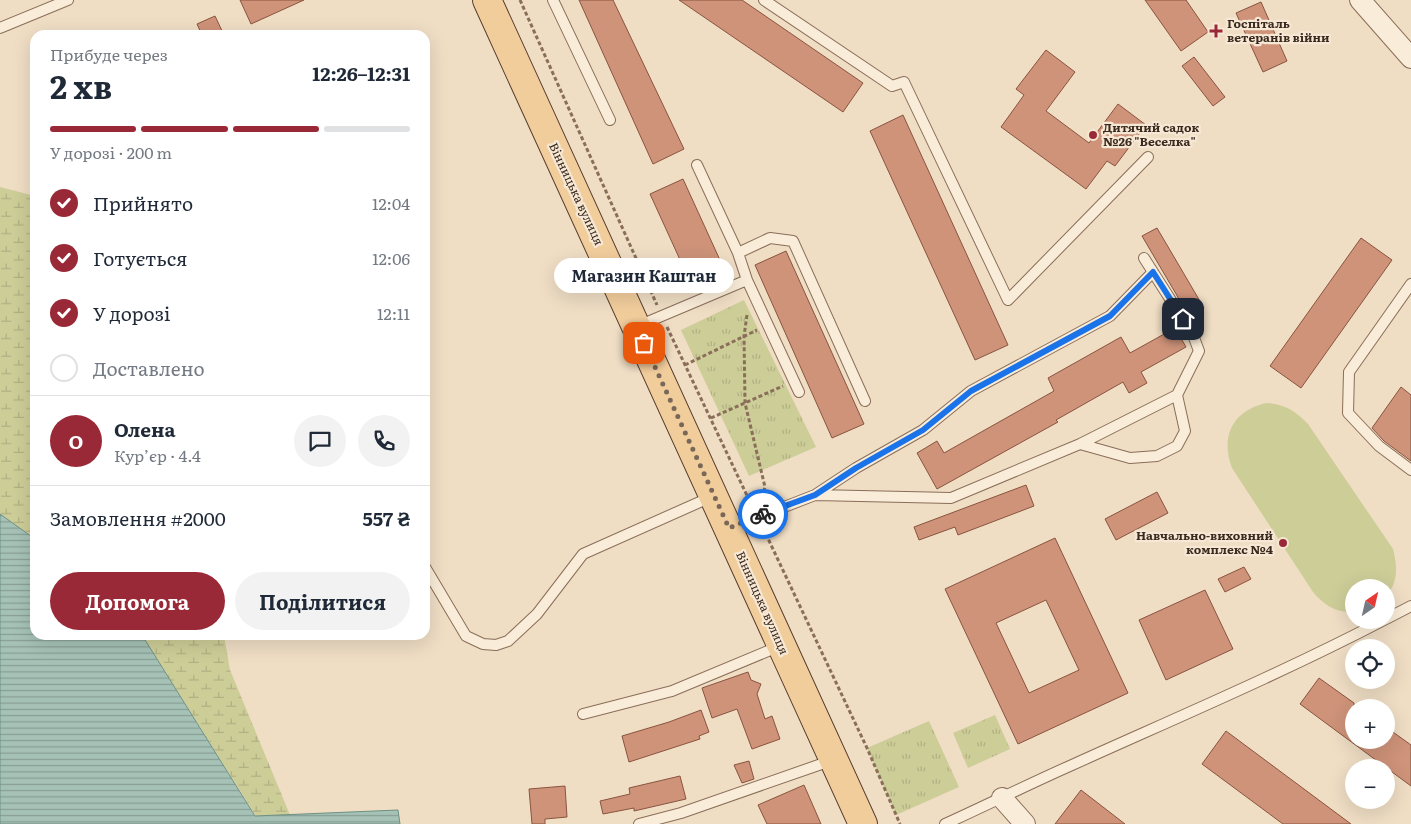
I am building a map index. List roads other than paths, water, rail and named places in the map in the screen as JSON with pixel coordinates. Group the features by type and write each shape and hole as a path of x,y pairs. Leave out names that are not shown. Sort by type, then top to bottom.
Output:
{"main road":[{"name":"Вінницька вулиця","path":"488,0 863,824"}],"street":[{"path":"1360,0 1411,58"},
{"path":"1002,798 1025,824"}],"lane":[{"path":"0,28 68,0"},
{"path":"553,0 610,120"},
{"path":"764,0 892,86 904,82 1008,300 1148,157"},
{"path":"697,165 799,392"},
{"path":"738,253 770,238 793,241 865,401"},
{"path":"815,495 950,498 1080,444 1177,395 1199,351 1193,335 1144,258"},
{"path":"729,528 815,495 856,468 923,430 971,391 1110,316 1153,272"},
{"path":"637,326 662,315 749,284"},
{"path":"1411,284 1349,372 1348,413 1379,446 1411,470"},
{"path":"1080,444 1130,458 1156,456 1177,446 1185,431 1177,395"},
{"path":"430,575 466,636 483,644 496,645 508,641 537,614 583,554 715,496"},
{"path":"1395,614 1411,606"},
{"path":"945,824 1229,696 1366,629"},
{"path":"583,714 672,691 781,646"},
{"path":"639,824 681,813 834,759"}],"place":[{"name":"Госпіталь ветеранів війни","path":"1216,31"},
{"name":"Дитячий садок №26 \"Веселка\"","path":"1093,135"},
{"name":"Магазин Каштан","path":"644,343"},
{"name":"Навчально-виховний комплекс №4","path":"1283,543"}]}
